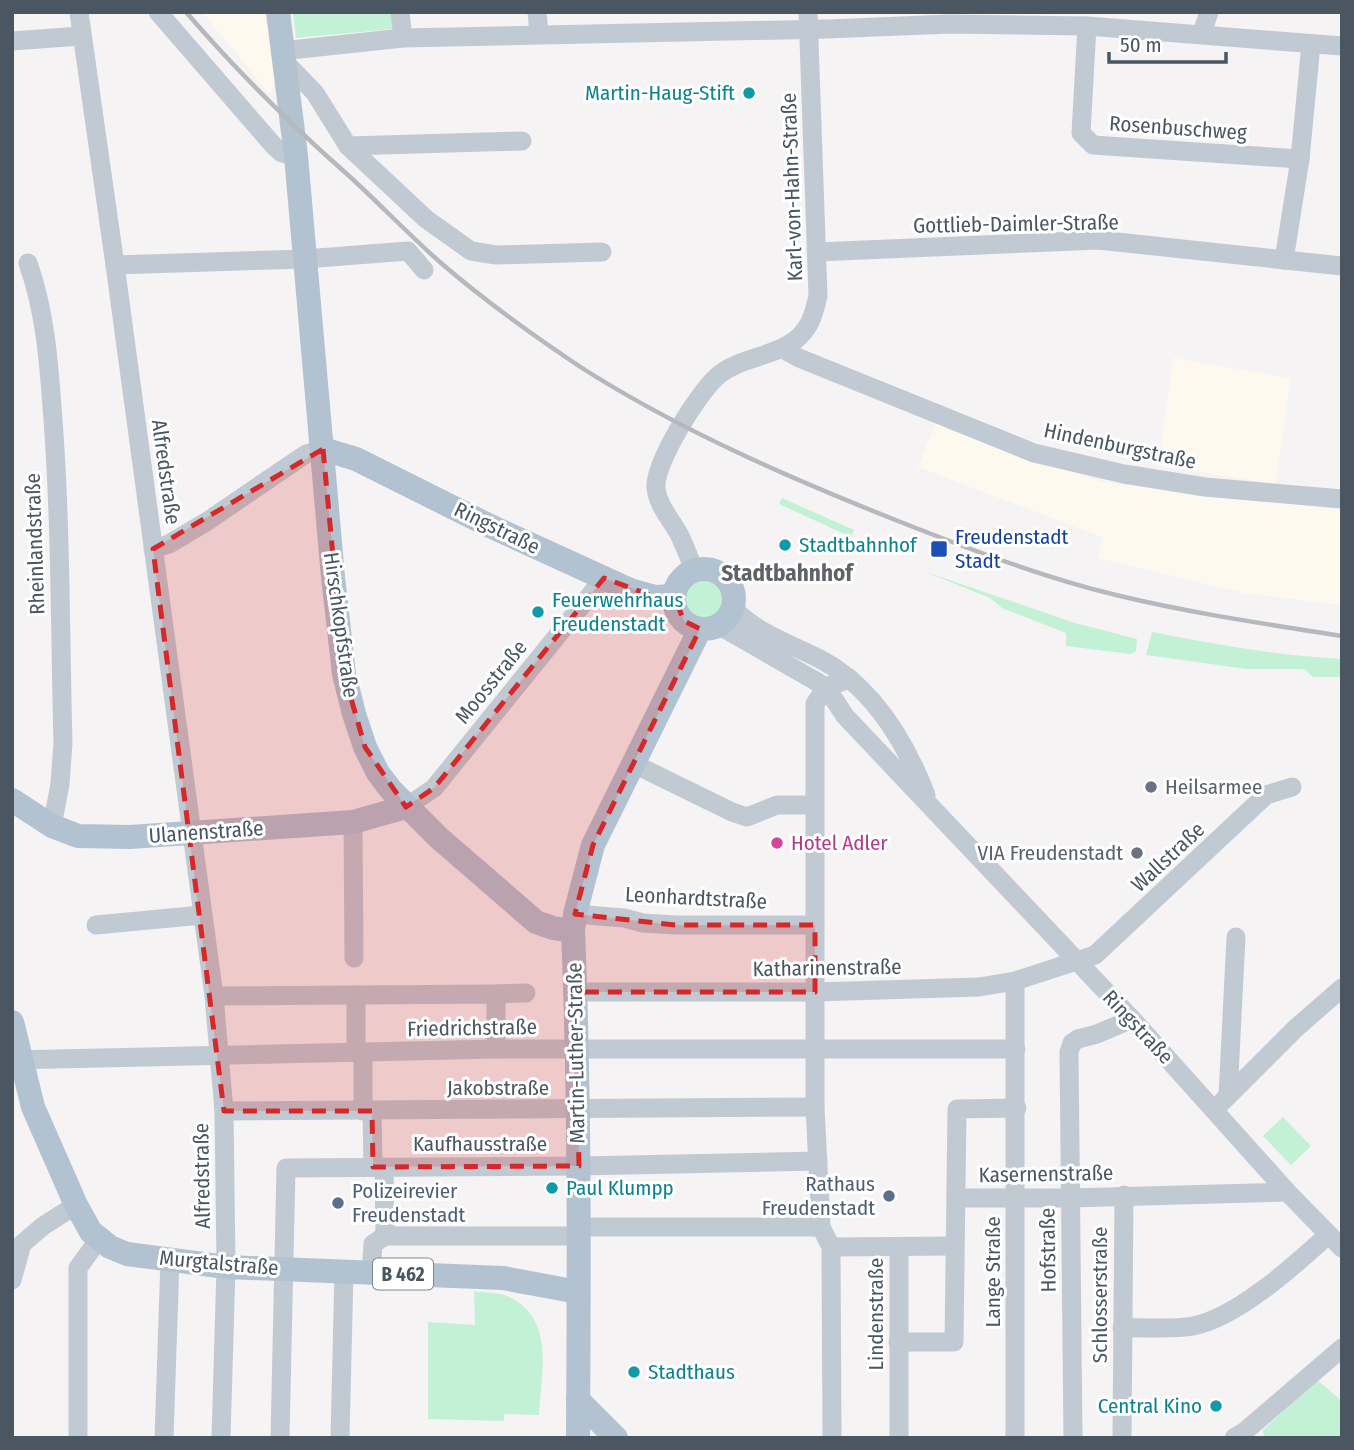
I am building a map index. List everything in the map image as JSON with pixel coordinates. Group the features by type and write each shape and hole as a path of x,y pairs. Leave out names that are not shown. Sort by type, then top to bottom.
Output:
{"main road":[{"name":"Hirschkopfstraße","path":"278,12 296,156 332,577 344,674 365,747 378,773 406,807 536,922 553,928 574,923"},
{"name":"Ringstraße","path":"323,449 356,459 490,526 630,590 655,597 674,596"},
{"path":"713,570 728,581 733,590 717,621 684,621 675,605 674,596 681,580 694,571 713,570"},
{"name":"Martin-Luther-Straße","path":"578,1438 579,1166 574,923 593,845 632,763 717,621"},
{"name":"Ulanenstraße","path":"12,800 52,826 78,836 130,837 353,822 406,807"},
{"name":"Murgtalstraße","path":"12,1023 17,1060 33,1107 76,1205 91,1232 110,1247 127,1254 226,1268 503,1278 578,1292"},
{"path":"578,1400 616,1438"}],"street":[{"name":"Alfredstraße","path":"79,12 214,996 224,1111 226,1268 221,1438"},
{"path":"158,12 274,146 282,153 296,156"},
{"path":"400,12 403,38"},
{"path":"537,12 539,34"},
{"path":"669,12 671,32"},
{"path":"1202,33 1209,12"},
{"path":"282,56 403,38 671,32 809,21 952,18 1202,33 1342,46"},
{"name":"Karl-von-Hahn-Straße","path":"694,571 656,489 658,468 699,397 719,375 735,365 783,349 798,339 811,321 818,296 809,21"},
{"name":"Rosenbuschweg","path":"1087,26 1081,133 1093,145 1300,159"},
{"path":"12,41 81,36"},
{"path":"1284,260 1300,159 1311,44"},
{"path":"282,56 315,93 348,146 426,219 471,251 496,255 602,252"},
{"path":"348,146 522,141"},
{"name":"Gottlieb-Daimler-Straße","path":"817,252 1098,240 1342,267"},
{"path":"115,265 305,259 408,251 424,270"},
{"name":"Rheinlandstraße","path":"28,263 39,292 47,340 56,458 63,744 61,784 52,826"},
{"name":"Hindenburgstraße","path":"783,349 799,358 1034,453 1124,474 1205,487 1342,499"},
{"path":"153,549 169,544 206,522 306,454 323,449"},
{"name":"Moosstraße","path":"406,807 434,788 604,578"},
{"name":"Ringstraße","path":"717,621 757,628 832,666 850,679 878,707 911,757 931,808"},
{"name":"Ringstraße","path":"717,621 826,687 845,716 1075,961 1132,1019 1222,1103 1287,1192 1335,1241"},
{"path":"832,1438 831,1247 821,1227 815,1107 815,704 826,687 850,679"},
{"path":"902,776 911,757"},
{"path":"632,763 747,817 777,805 813,805"},
{"name":"Wallstraße","path":"1075,961 1095,955 1266,795 1293,787"},
{"path":"353,822 354,958"},
{"path":"96,925 202,915"},
{"name":"Leonhardtstraße","path":"574,923 815,925"},
{"path":"1222,1103 1236,937"},
{"name":"Katharinenstraße","path":"575,992 815,992 979,987 1015,981 1075,961"},
{"name":"Lange Straße","path":"1015,981 1015,1438"},
{"path":"1222,1103 1296,1027 1342,988"},
{"path":"214,996 526,993"},
{"path":"496,994 496,1049"},
{"path":"356,995 360,1053 379,1167 385,1236"},
{"name":"Hofstraße","path":"1073,1438 1069,1052 1072,1043 1077,1039 1097,1034 1132,1019"},
{"name":"Friedrichstraße","path":"17,1060 496,1049 1016,1049"},
{"name":"Jakobstraße","path":"224,1111 815,1107"},
{"name":"Kasernenstraße","path":"1017,1108 957,1109 956,1198 1287,1192"},
{"name":"Kaufhausstraße","path":"283,1269 286,1168 818,1161"},
{"name":"Schlosserstraße","path":"1122,1438 1124,1195"},
{"path":"898,1342 954,1342 956,1198"},
{"path":"12,1280 22,1244 43,1226 76,1205"},
{"path":"371,1273 373,1244 385,1236 821,1227"},
{"path":"78,1438 78,1268 99,1239"},
{"path":"1122,1328 1194,1326 1216,1318 1335,1241"},
{"name":"Lindenstraße","path":"899,1438 899,1247 954,1246"},
{"path":"831,1247 899,1247"},
{"path":"164,1438 170,1260"},
{"path":"280,1438 283,1269"},
{"path":"340,1438 347,1313 344,1272"},
{"path":"1234,1438 1342,1348"}],"highlighted area":[{"path":"323,449 344,674 365,747 406,807 434,788 604,578 655,597 674,596 684,621 700,629 593,845 575,914 676,925 815,925 815,992 575,992 579,1166 373,1167 372,1111 224,1111 153,549"}],"shaded area":[{"path":"202,12 269,12 276,84 270,94"},
{"path":"1173,358 1291,378 1276,484 1158,466"},
{"path":"936,423 1103,482 1342,510 1342,605 1244,593 1097,558 1104,538 918,467"}],"green space":[{"path":"293,12 391,12 393,29 296,38"},
{"path":"782,498 854,530 851,537 779,504"},
{"path":"923,571 1075,623 1137,639 1136,651 1130,654 1066,646 1066,633 1002,608 990,598"},
{"path":"704,576 719,583 726,598 719,613 704,620 689,613 682,598 689,583"},
{"path":"1152,632 1270,652 1342,659 1342,677 1313,677 1304,669 1247,669 1146,655"},
{"path":"1283,1117 1311,1146 1291,1165 1263,1136"},
{"path":"474,1291 507,1296 523,1305 533,1318 539,1332 543,1364 539,1415 504,1414 504,1421 428,1419 428,1322 475,1325"},
{"path":"1317,1380 1342,1401 1342,1438 1264,1438 1263,1430"}],"railway":[{"path":"186,12 284,116 441,263 492,304 582,368 658,412 697,433 817,488 1033,571 1144,601 1228,618 1342,636"}],"place":[{"name":"Martin-Haug-Stift","path":"749,93"},
{"name":"Stadtbahnhof","path":"785,545"},
{"name":"Freudenstadt Stadt","path":"939,549"},
{"name":"Feuerwehrhaus Freudenstadt","path":"538,612"},
{"name":"Heilsarmee","path":"1151,787"},
{"name":"Hotel Adler","path":"777,843"},
{"name":"VIA Freudenstadt","path":"1137,853"},
{"name":"Paul Klumpp","path":"552,1188"},
{"name":"Rathaus Freudenstadt","path":"889,1196"},
{"name":"Polizeirevier Freudenstadt","path":"338,1203"},
{"name":"Stadthaus","path":"634,1372"},
{"name":"Central Kino","path":"1216,1406"}],"district":[{"name":"Stadtbahnhof","path":"787,573"}]}
